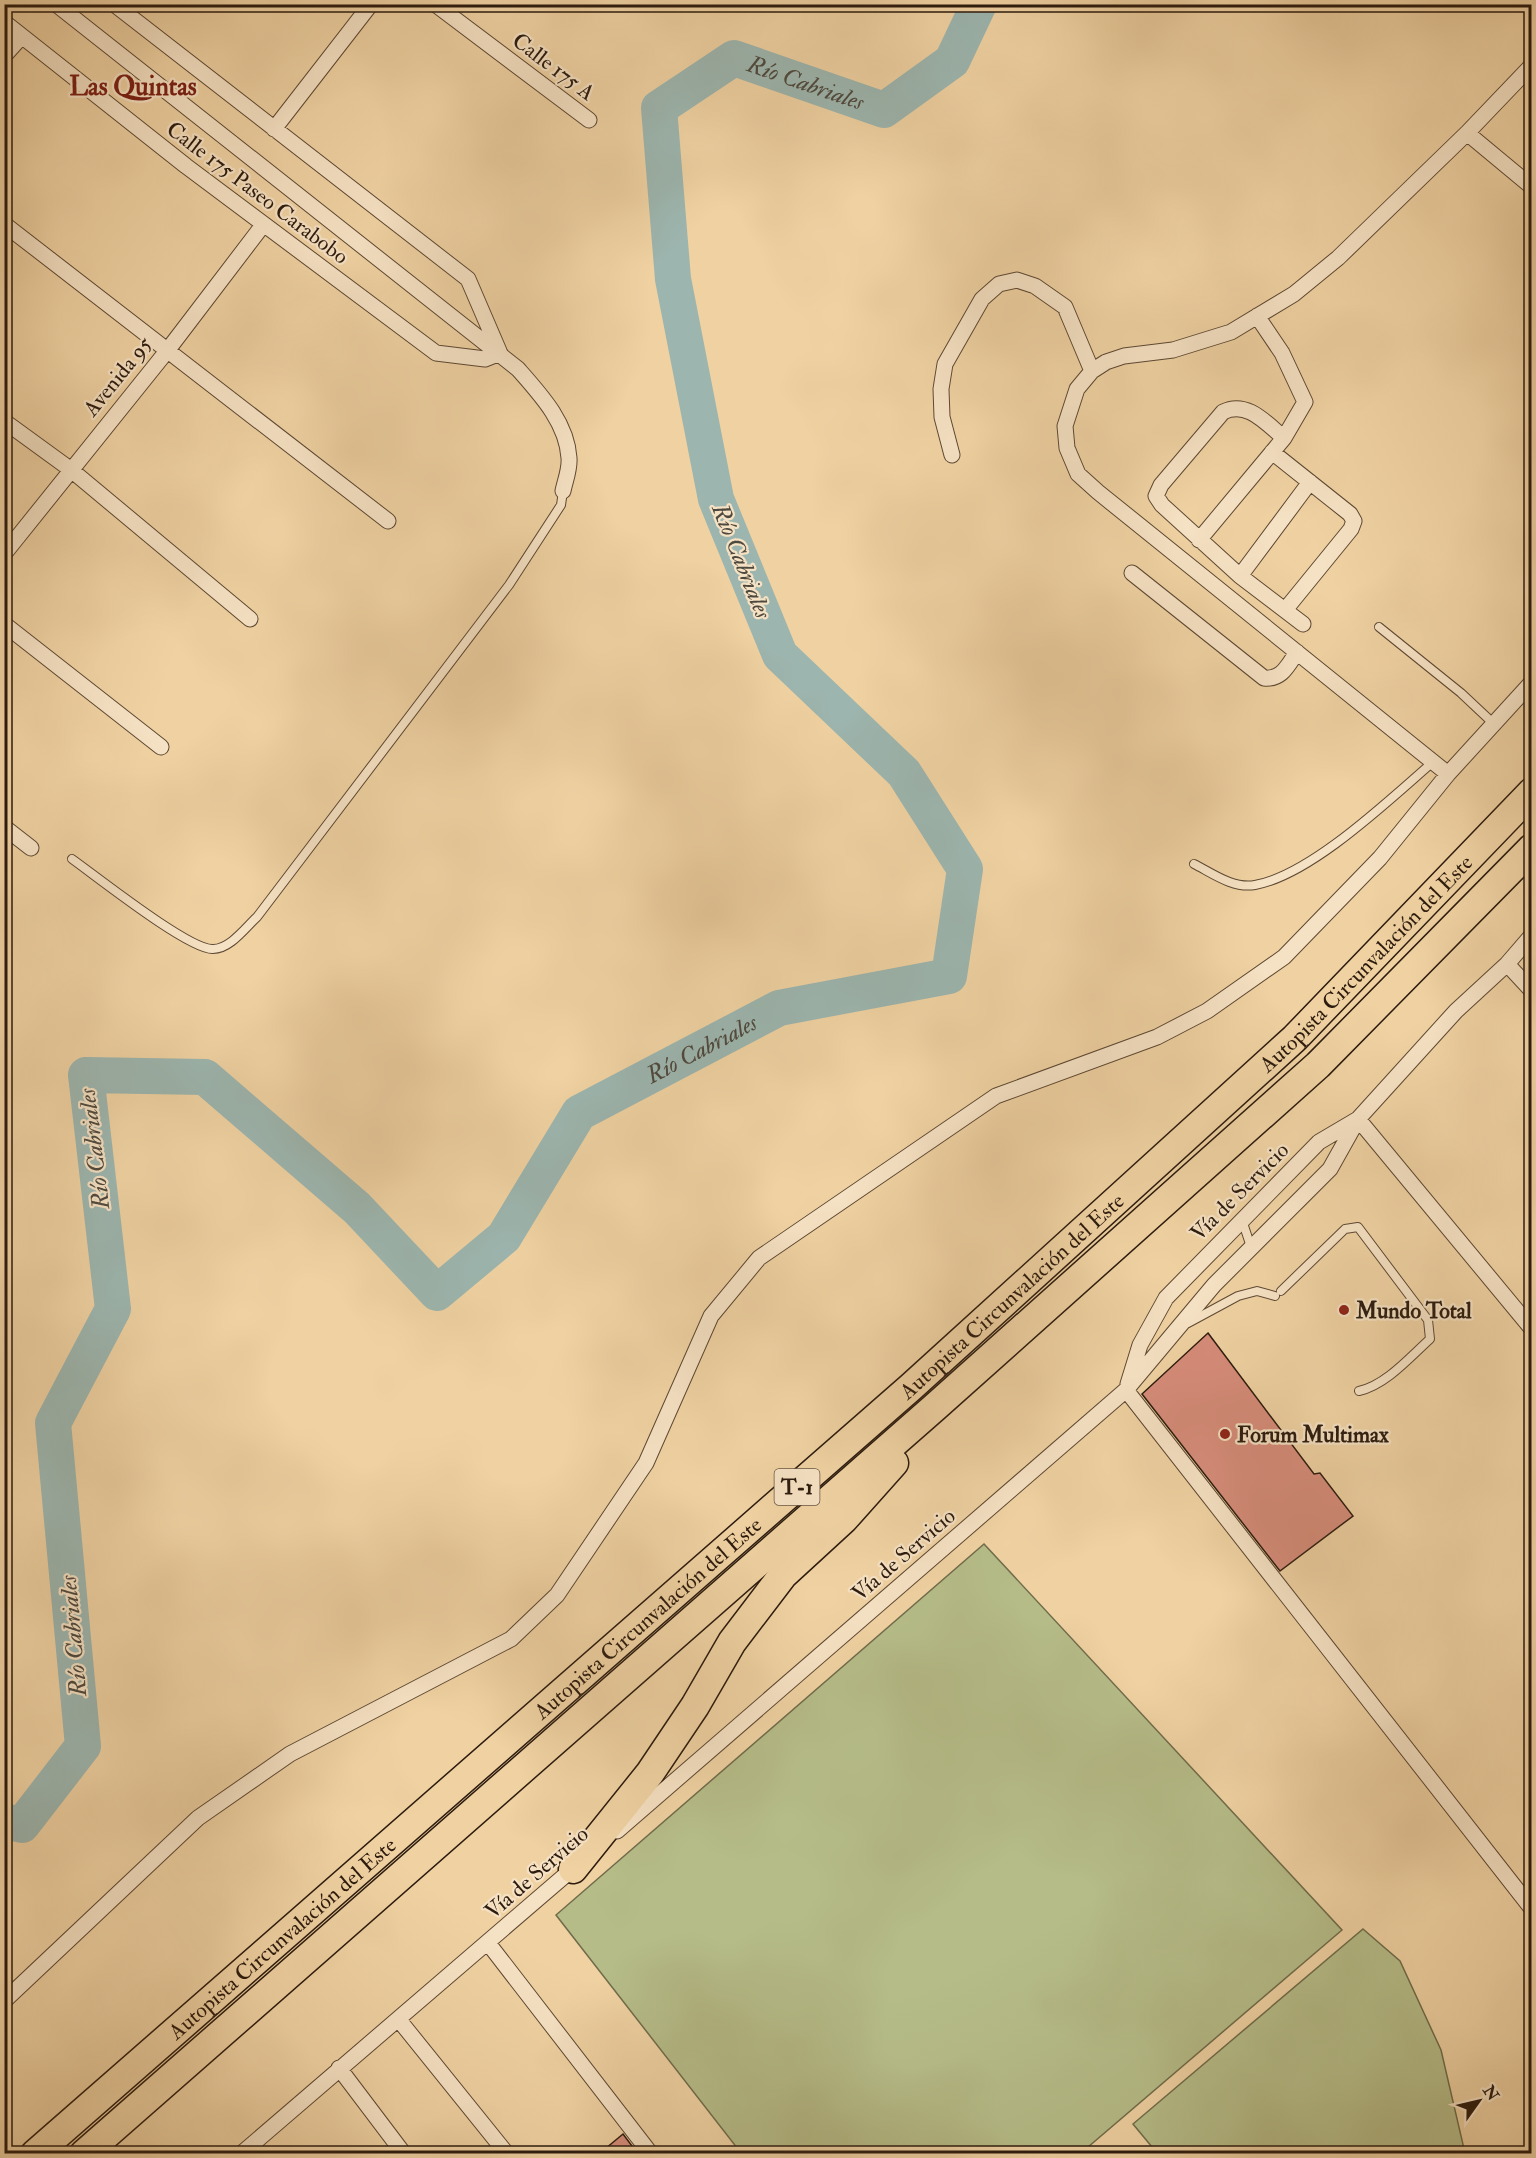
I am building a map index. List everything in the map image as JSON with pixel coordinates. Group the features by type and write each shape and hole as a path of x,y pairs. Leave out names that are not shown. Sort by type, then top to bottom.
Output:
{"highway":[{"name":"Autopista Circunvalación del Este","path":"35,2154 911,1387 1234,1094 1295,1038 1532,792"},
{"name":"Autopista Circunvalación del Este","path":"84,2154 944,1399 1318,1065 1532,848"},
{"path":"573,1869 650,1773 695,1706 732,1642 783,1575 844,1519 907,1449 944,1399"}],"street":[{"name":"Calle 175 Paseo Carabobo","path":"56,4 500,353"},
{"path":"114,4 468,279 500,353 540,394 557,420 565,439 569,460 563,491"},
{"path":"274,129 371,4"},
{"name":"Calle 175 A","path":"435,4 589,120"},
{"name":"Calle 175 Paseo Carabobo","path":"4,22 263,225 436,353 485,359 500,353"},
{"path":"4,56 22,36"},
{"path":"1448,774 1078,474 1067,448 1065,426 1077,389 1092,371 1106,362 1124,356 1173,350 1231,332 1294,294 1338,258 1467,133 1532,65"},
{"path":"1467,133 1532,187"},
{"path":"4,224 388,521"},
{"name":"Avenida 95","path":"4,554 167,351 263,225"},
{"path":"952,455 942,417 941,389 945,364 982,299 999,284 1017,280 1035,286 1065,307 1092,371"},
{"path":"1199,540 1284,438 1303,410 1304,396 1282,353 1257,316"},
{"path":"1284,438 1247,408 1234,407 1223,412 1161,485 1156,496 1162,505 1240,576 1303,624"},
{"path":"4,422 70,469 250,619"},
{"path":"1272,452 1350,514 1354,521 1351,529 1285,610"},
{"path":"1240,576 1310,482"},
{"path":"1132,573 1264,678 1274,679 1281,674 1297,652"},
{"path":"4,624 161,747"},
{"path":"4,2001 198,1818 290,1754 511,1640 556,1595 591,1547 646,1463 711,1316 759,1258 996,1096 1157,1037 1207,1011 1284,957 1380,858 1448,774 1532,682"},
{"path":"4,827 31,849"},
{"name":"Vía de Servicio","path":"241,2154 339,2068 399,2020 1126,1390 1140,1344 1166,1298 1319,1142 1358,1119 1456,1011 1507,964 1532,935"},
{"path":"1507,964 1532,991"},
{"path":"1532,1329 1358,1119 1330,1169 1214,1285 1126,1390 1532,1909"},
{"path":"1203,1258 1214,1285"},
{"path":"488,1943 651,2154"},
{"path":"399,2020 507,2154"},
{"path":"339,2068 405,2154"}],"lane":[{"path":"72,860 196,944 213,949 230,943 257,917 509,585 561,505 563,491"},
{"path":"1379,627 1461,693 1494,724"},
{"path":"1194,864 1229,882 1254,885 1299,868 1351,831 1433,762"},
{"path":"1242,1220 1252,1248"},
{"path":"1181,1326 1238,1296 1257,1291 1278,1293 1345,1229 1358,1227 1428,1320 1430,1329 1430,1339 1391,1374 1369,1389 1359,1391"}],"green space":[{"path":"984,1544 1342,1930 1081,2153 741,2153 556,1915"},
{"path":"1363,1929 1400,1961 1441,2050 1465,2153 1157,2153 1133,2124"}],"building":[{"name":"Forum Multimax","path":"1208,1333 1314,1474 1320,1473 1353,1516 1280,1571 1142,1394"},
{"path":"623,2134 638,2154 599,2154"}],"waterway":[{"name":"Río Cabriales","path":"4,1821 22,1825 83,1746 53,1423 113,1309 86,1075 205,1077 357,1208 437,1293 504,1237 579,1113 779,1008 949,976 965,869 904,773 780,655 716,499 673,279 659,108 734,58 884,110 952,61 979,4"}],"place":[{"name":"Mundo Total","path":"1344,1310"},
{"name":"Forum Multimax","path":"1225,1434"}],"district":[{"name":"Las Quintas","path":"133,86"}]}
